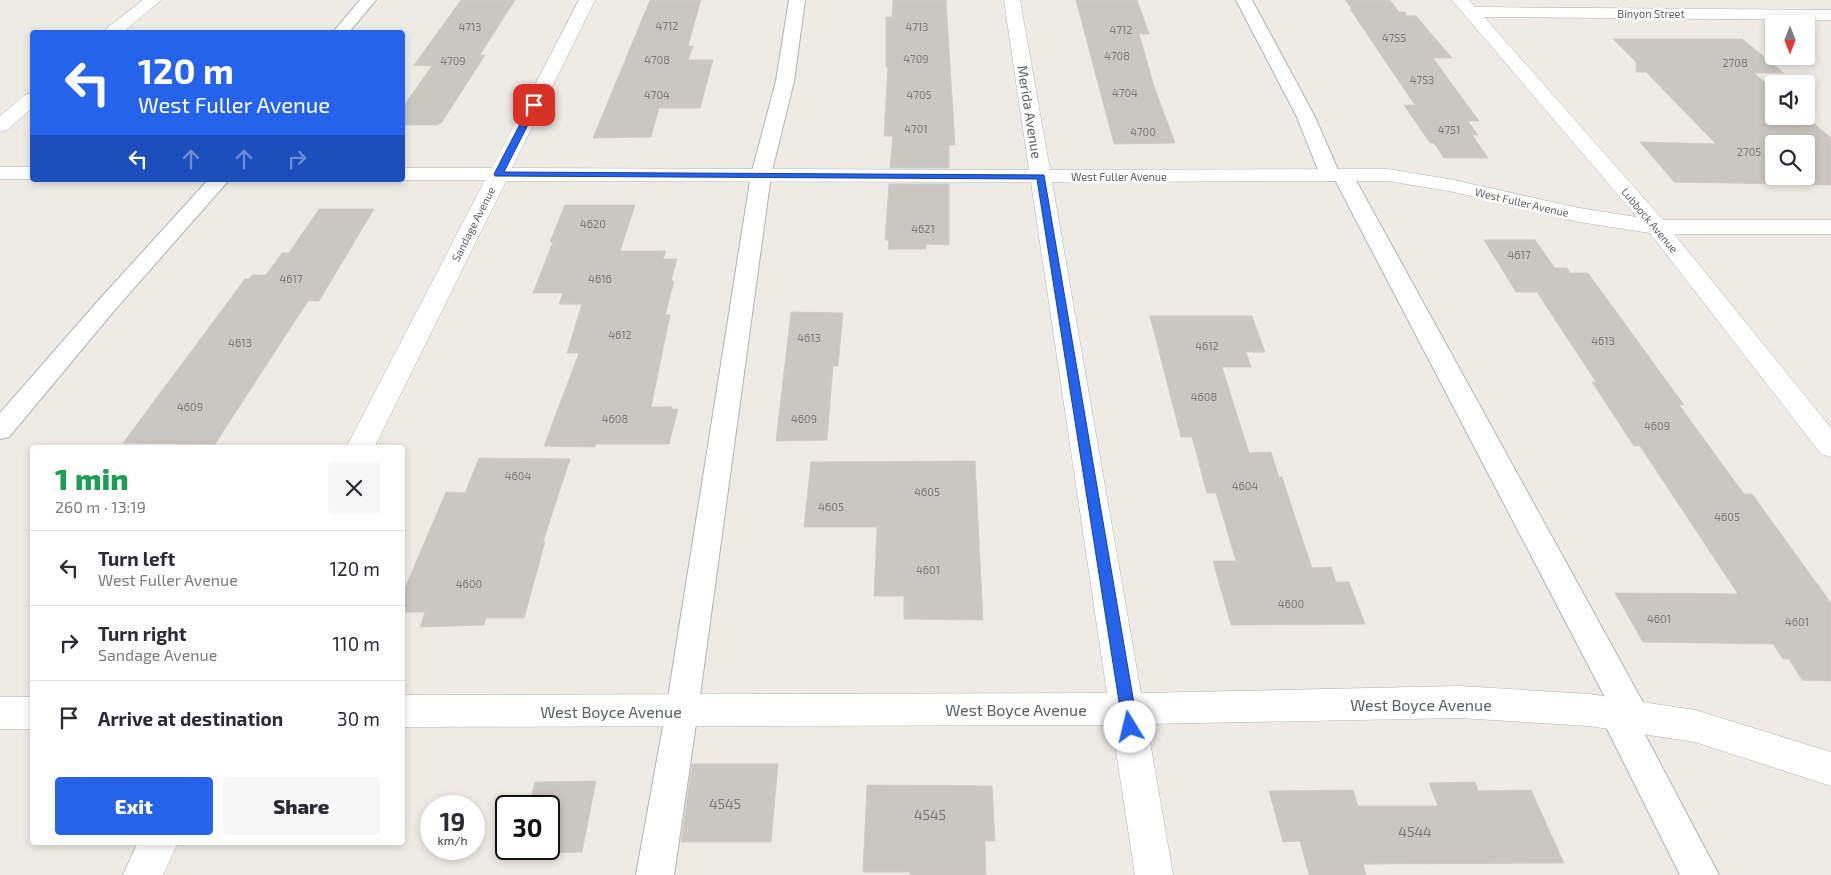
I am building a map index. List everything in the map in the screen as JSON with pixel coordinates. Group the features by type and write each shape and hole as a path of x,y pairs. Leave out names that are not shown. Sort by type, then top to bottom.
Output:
{"street":[{"path":"116,30 153,0"},
{"name":"Sandage Avenue","path":"362,445 587,0"},
{"name":"Merida Avenue","path":"1012,0 1154,875"},
{"name":"Binyon Street","path":"1465,6 1831,15"},
{"name":"Lubbock Avenue","path":"1465,6 1658,227 1831,447"},
{"path":"0,126 30,101"},
{"path":"0,173 30,173"},
{"name":"West Fuller Avenue","path":"405,174 1388,175 1454,186 1579,215 1658,227 1831,227"},
{"name":"West Boyce Avenue","path":"405,711 1127,708 1460,702 1589,710 1695,726 1831,768"},
{"path":"0,713 30,713"},
{"path":"142,875 157,845"}],"lane":[{"path":"343,30 368,0"},
{"path":"654,875 682,710 761,175 785,81 797,0"},
{"path":"1244,0 1625,716 1700,875"},
{"path":"0,430 105,308 218,182"}],"building":[{"path":"461,0 515,0 480,55 485,55 442,122 437,125 405,125 405,104 432,66 414,65"},
{"path":"650,0 701,0 688,46 693,46 688,60 713,60 700,108 659,108 651,137 593,138"},
{"path":"893,0 946,0 955,145 949,145 949,168 890,168 893,136 884,136 888,67 886,67 886,17 892,17"},
{"path":"1076,0 1137,0 1149,34 1139,34 1154,86 1175,143 1114,144"},
{"path":"1345,0 1390,0 1399,12 1405,12 1407,16 1416,16 1452,58 1433,58 1479,121 1468,121 1478,135 1472,135 1488,158 1444,158 1434,143 1430,143 1404,105 1415,105"},
{"path":"1613,39 1742,39 1765,58 1765,65 1774,65 1784,73 1754,73 1765,82 1765,125 1815,124 1831,138 1831,185 1815,185 1815,135 1765,135 1765,184 1674,182 1640,142 1716,144 1646,72 1636,72 1636,62"},
{"path":"889,184 949,184 949,245 926,244 926,249 888,249 889,240 885,240"},
{"path":"565,205 635,205 620,251 666,251 663,259 677,259 671,281 674,281 665,315 670,315 651,407 672,407 671,409 678,409 669,444 596,444 595,447 544,446 579,353 567,353 582,304 559,304 563,293 533,293"},
{"path":"319,209 374,209 319,301 308,301 215,444 123,443 245,279 249,279 252,275 266,275 282,253 289,253"},
{"path":"1484,240 1535,240 1555,268 1567,268 1570,273 1588,273 1684,405 1679,405 1744,494 1752,494 1831,603 1831,681 1802,680 1789,659 1783,659 1773,644 1643,642 1615,593 1738,594 1640,446 1634,446 1592,382 1596,382 1537,292 1516,292"},
{"path":"791,312 843,313 838,366 833,366 827,440 776,441"},
{"path":"1150,316 1252,316 1265,352 1246,352 1251,367 1222,367 1249,453 1271,452 1279,477 1282,477 1312,568 1331,567 1336,582 1349,582 1365,624 1231,625 1213,561 1236,561 1216,493 1207,493 1192,437 1181,437"},
{"path":"479,458 570,459 543,542 545,542 524,618 486,618 484,625 420,627 425,612 405,612 405,588 446,492 465,493"},
{"path":"975,461 983,620 904,619 904,596 874,596 877,527 804,527 811,462"},
{"path":"692,764 778,764 771,842 681,842"},
{"path":"596,781 582,852 560,853 560,795 532,795 535,782"},
{"path":"1475,782 1478,791 1531,790 1564,863 1363,864 1366,875 1309,875 1300,841 1283,842 1269,791 1353,790 1358,806 1438,806 1429,783"},
{"path":"867,785 992,786 995,841 985,841 986,875 910,875 910,872 863,872"}],"route":[{"path":"534,105 498,174 1040,176 1130,727"}]}
